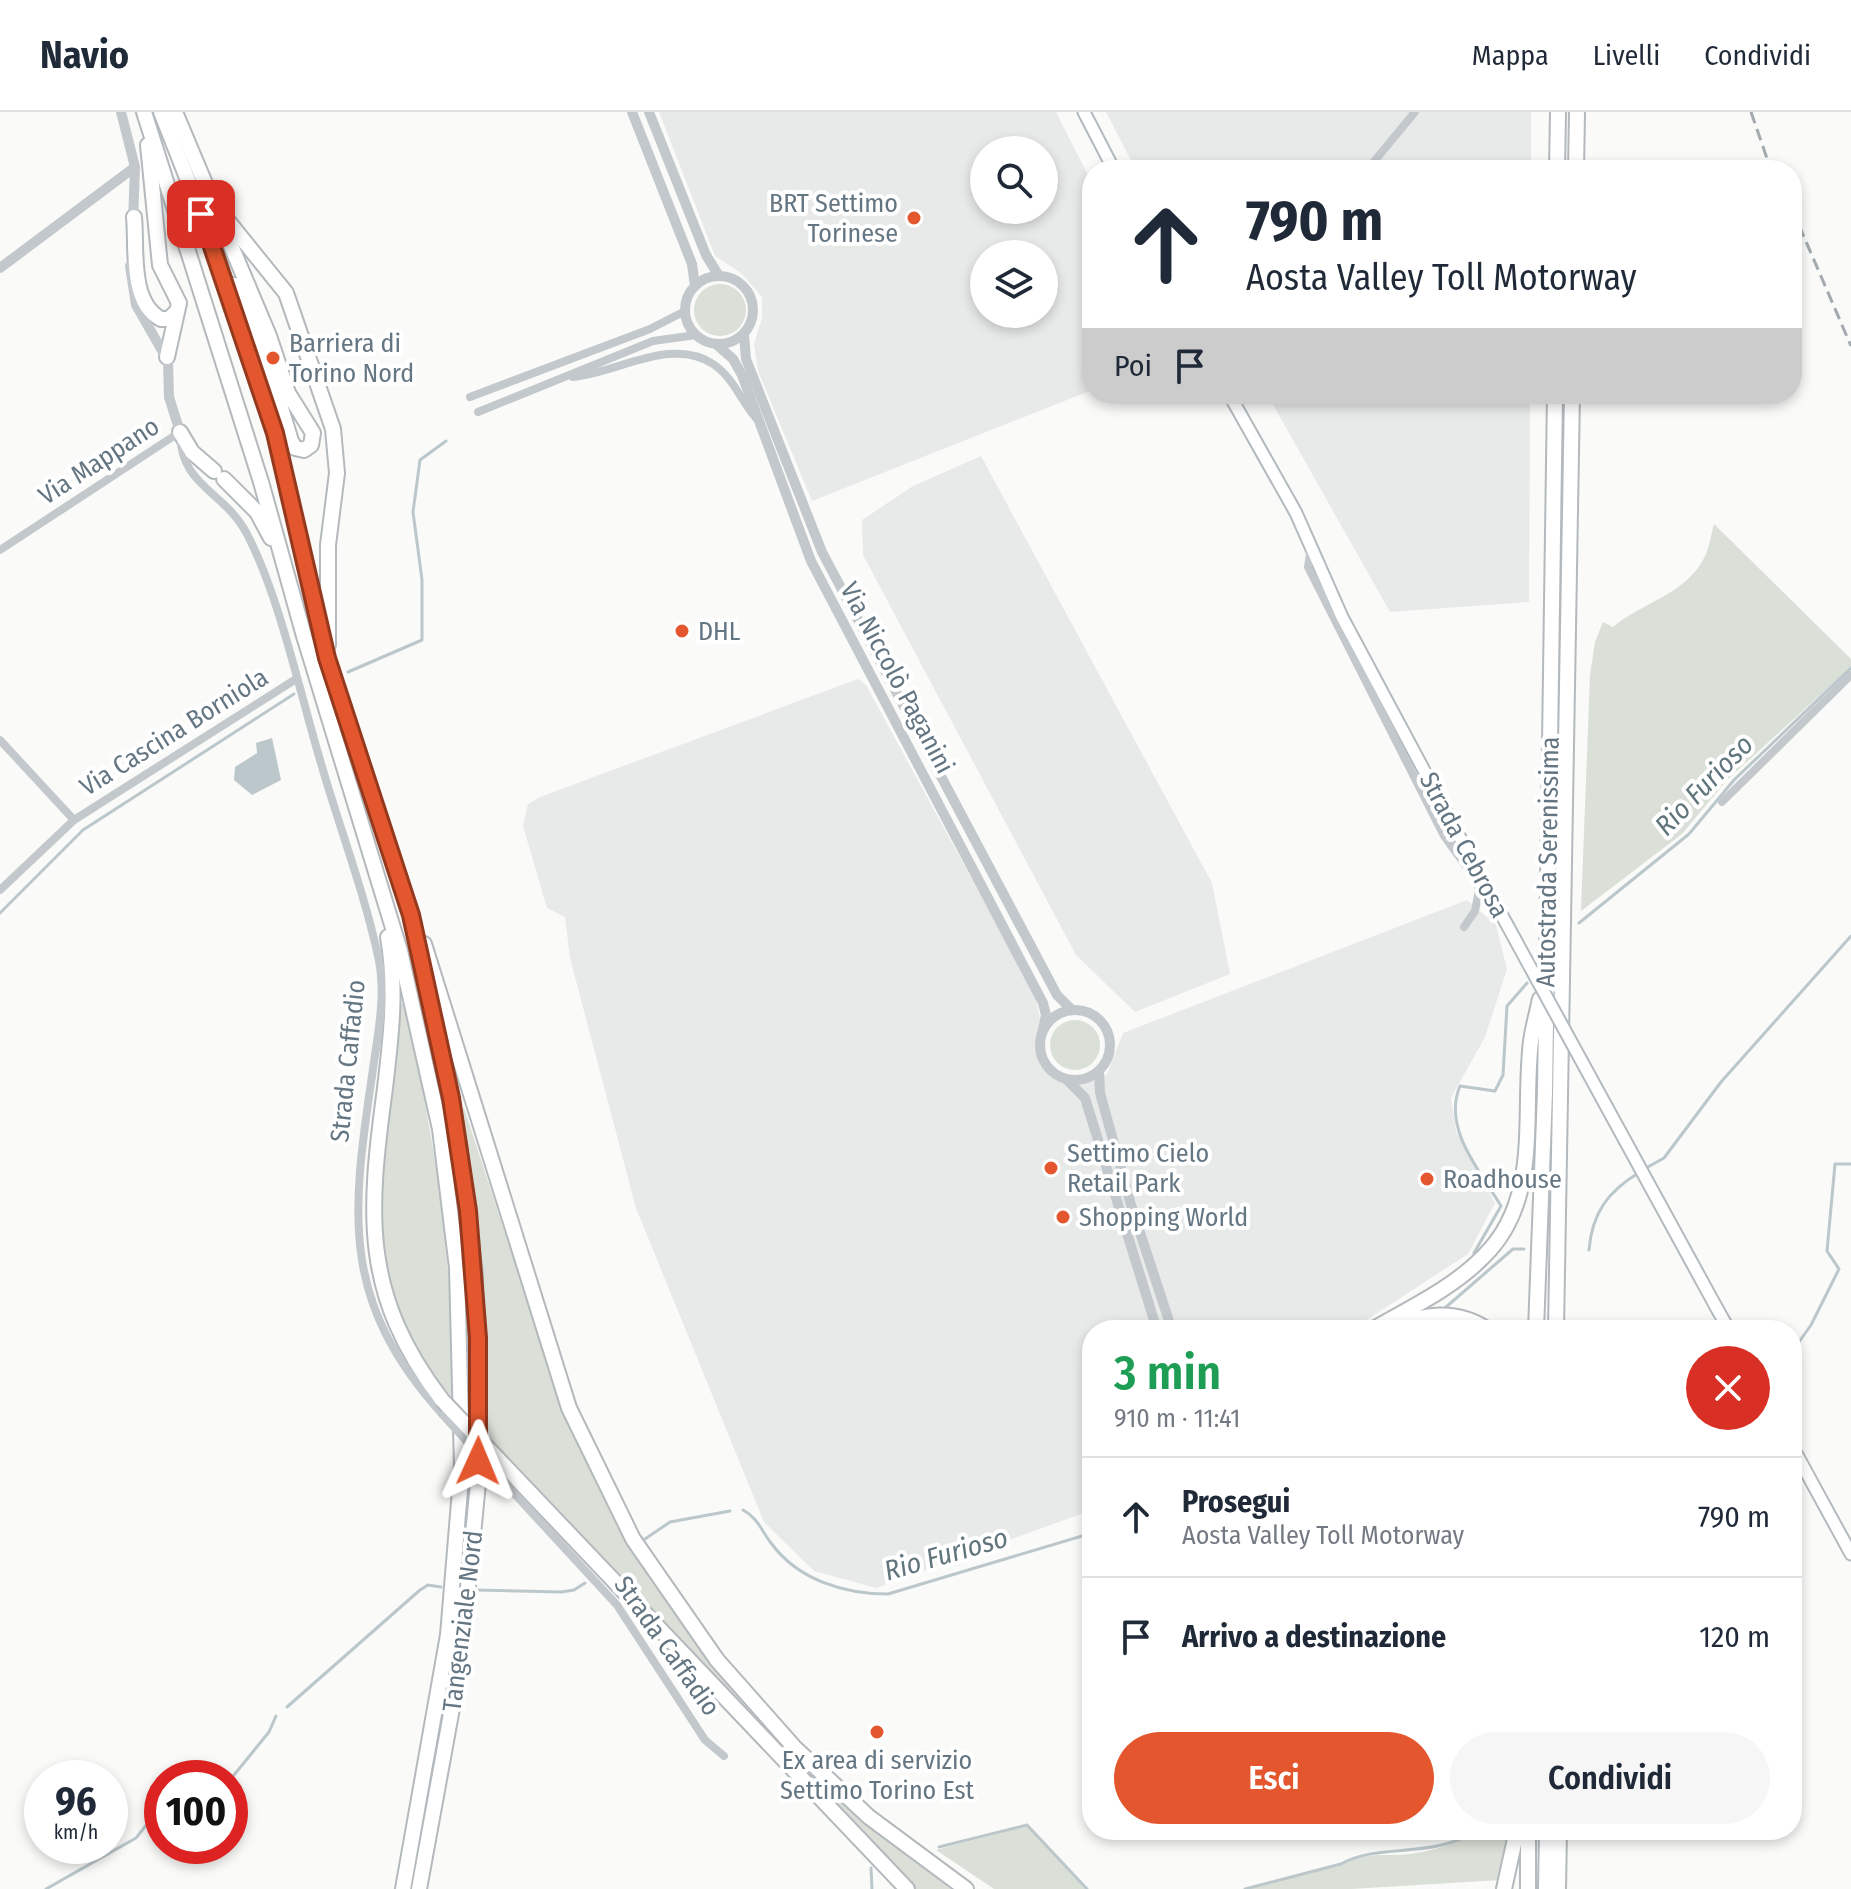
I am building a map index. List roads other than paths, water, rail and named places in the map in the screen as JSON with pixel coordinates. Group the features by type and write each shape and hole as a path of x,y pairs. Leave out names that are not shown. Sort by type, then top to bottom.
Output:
{"highway":[{"path":"144,112 160,265 164,278 178,299 167,357"},
{"name":"Tangenziale Nord","path":"144,112 268,504 304,636 376,870 410,991 440,1129 457,1268 463,1395 457,1546 448,1635 403,1889"},
{"path":"161,112 212,241 256,326 293,446 295,519"},
{"path":"175,112 269,336 288,393 313,433 308,448 300,450 293,446"},
{"path":"1557,160 1558,112"},
{"path":"1576,160 1577,112"},
{"path":"215,202 286,293 333,429 337,473 328,545 327,658"},
{"path":"134,217 137,271 145,302 161,319 169,319 176,312"},
{"name":"Tangenziale Nord","path":"212,241 254,365 295,519 327,658 411,915 459,1144 475,1275 479,1418 473,1560 461,1659 419,1889"},
{"name":"Autostrada Serenissima","path":"1536,1320 1547,968 1555,404"},
{"name":"Autostrada Serenissima","path":"1556,1320 1572,404"},
{"path":"180,432 192,452 257,512 266,527 304,636"},
{"path":"376,870 394,990 374,1185 375,1255 382,1288 401,1337 442,1408 498,1459 907,1889"},
{"path":"411,915 430,957 492,1170 569,1408 633,1539 717,1660 794,1747 869,1817 966,1889"},
{"path":"1388,1320 1466,1273 1487,1254 1509,1222 1525,1163 1531,1042 1547,968"},
{"path":"1410,1320 1438,1314 1469,1320"},
{"path":"1504,1889 1515,1840"},
{"path":"1528,1840 1528,1889"},
{"path":"1546,1889 1547,1840"},
{"path":"1558,1889 1559,1840"},
{"path":"1565,1889 1566,1840"}],"main road":[{"path":"1084,112 1109,160"},
{"name":"Strada Cebrosa","path":"1233,404 1275,473 1330,593 1609,1116 1723,1320"},
{"path":"1802,1464 1851,1554"}],"street":[{"name":"Strada Caffadio","path":"121,112 135,167 130,256 133,295 167,357 169,397 180,432 181,456 186,467 230,510 247,535 264,574 363,900 381,971 379,1028 356,1189 358,1246 380,1325 399,1360 498,1476 617,1605 705,1740 724,1756"},
{"path":"470,397 650,329 685,311 695,286 692,264 632,112"},
{"path":"649,112 706,255 719,276"},
{"path":"1375,160 1415,112"},
{"path":"0,268 135,167"},
{"path":"478,412 573,377 594,362 653,341 696,335 716,344 726,344 744,335 750,325 753,303 741,283 719,276 695,286"},
{"path":"685,311 696,335"},
{"name":"Via Niccolò Paganini","path":"744,335 746,359 822,552 1057,995 1072,1010"},
{"name":"Via Niccolò Paganini","path":"716,344 726,351 742,375 811,561 1043,1003 1043,1030"},
{"path":"573,377 597,375 669,354 695,355 714,364 732,382 756,419"},
{"name":"Via Mappano","path":"0,550 180,432"},
{"path":"1311,547 1308,567 1449,845 1476,880 1479,890 1475,911 1464,927"},
{"path":"1360,671 1377,680"},
{"path":"1722,802 1851,675"},
{"name":"Via Cascina Borniola","path":"0,890 74,820 296,679"},
{"name":"Via Cascina Borniola","path":"0,740 74,820"},
{"path":"1154,1320 1085,1098 1047,1066 1041,1056 1043,1030 1050,1020 1072,1010 1095,1016 1107,1031 1109,1052 1099,1071 1100,1093 1130,1202 1169,1320"},
{"path":"1066,1079 1089,1077 1099,1071"}],"waterway":[{"path":"348,672 422,640 422,580 413,512 420,460 446,441"},
{"name":"Rio Furioso","path":"1579,923 1689,834 1734,780 1851,668"},
{"path":"0,913 83,830 294,694"},
{"path":"1646,1168 1664,1158 1721,1082 1851,936"},
{"name":"Rio Furioso","path":"1474,1253 1501,1206 1466,1149 1456,1118 1456,1102 1460,1086 1495,1091 1503,1075 1507,1006 1527,983"},
{"path":"1802,1338 1839,1269 1827,1251 1835,1164 1851,1164"},
{"path":"1589,1250 1594,1225 1604,1204 1619,1187 1640,1172"},
{"name":"Rio Furioso","path":"1446,1307 1513,1249 1524,1249"},
{"name":"Rio Furioso","path":"743,1510 794,1567 839,1588 871,1593 888,1594 1082,1536"},
{"name":"Rio Furioso","path":"645,1539 670,1522 730,1511"},
{"name":"Rio Furioso","path":"475,1590 561,1592 574,1590 585,1583"},
{"name":"Rio Furioso","path":"287,1707 420,1590 428,1585 441,1587"},
{"name":"Rio Furioso","path":"246,1760 269,1732 276,1716"},
{"path":"939,1847 1027,1825 1087,1889"},
{"name":"Rio Furioso","path":"46,1889 136,1838 144,1828"},
{"path":"1245,1889 1341,1864 1356,1857 1443,1845 1457,1840"},
{"path":"871,1868 872,1889"}],"railway":[{"path":"1751,112 1768,160"},
{"path":"1802,232 1851,346"}],"place":[{"name":"BRT Settimo Torinese","path":"914,218"},
{"name":"Barriera di Torino Nord","path":"273,358"},
{"name":"DHL","path":"682,631"},
{"name":"Settimo Cielo Retail Park","path":"1051,1168"},
{"name":"Roadhouse","path":"1427,1179"},
{"name":"Shopping World","path":"1063,1217"},
{"name":"Ex area di servizio Settimo Torino Est","path":"877,1732"}]}
